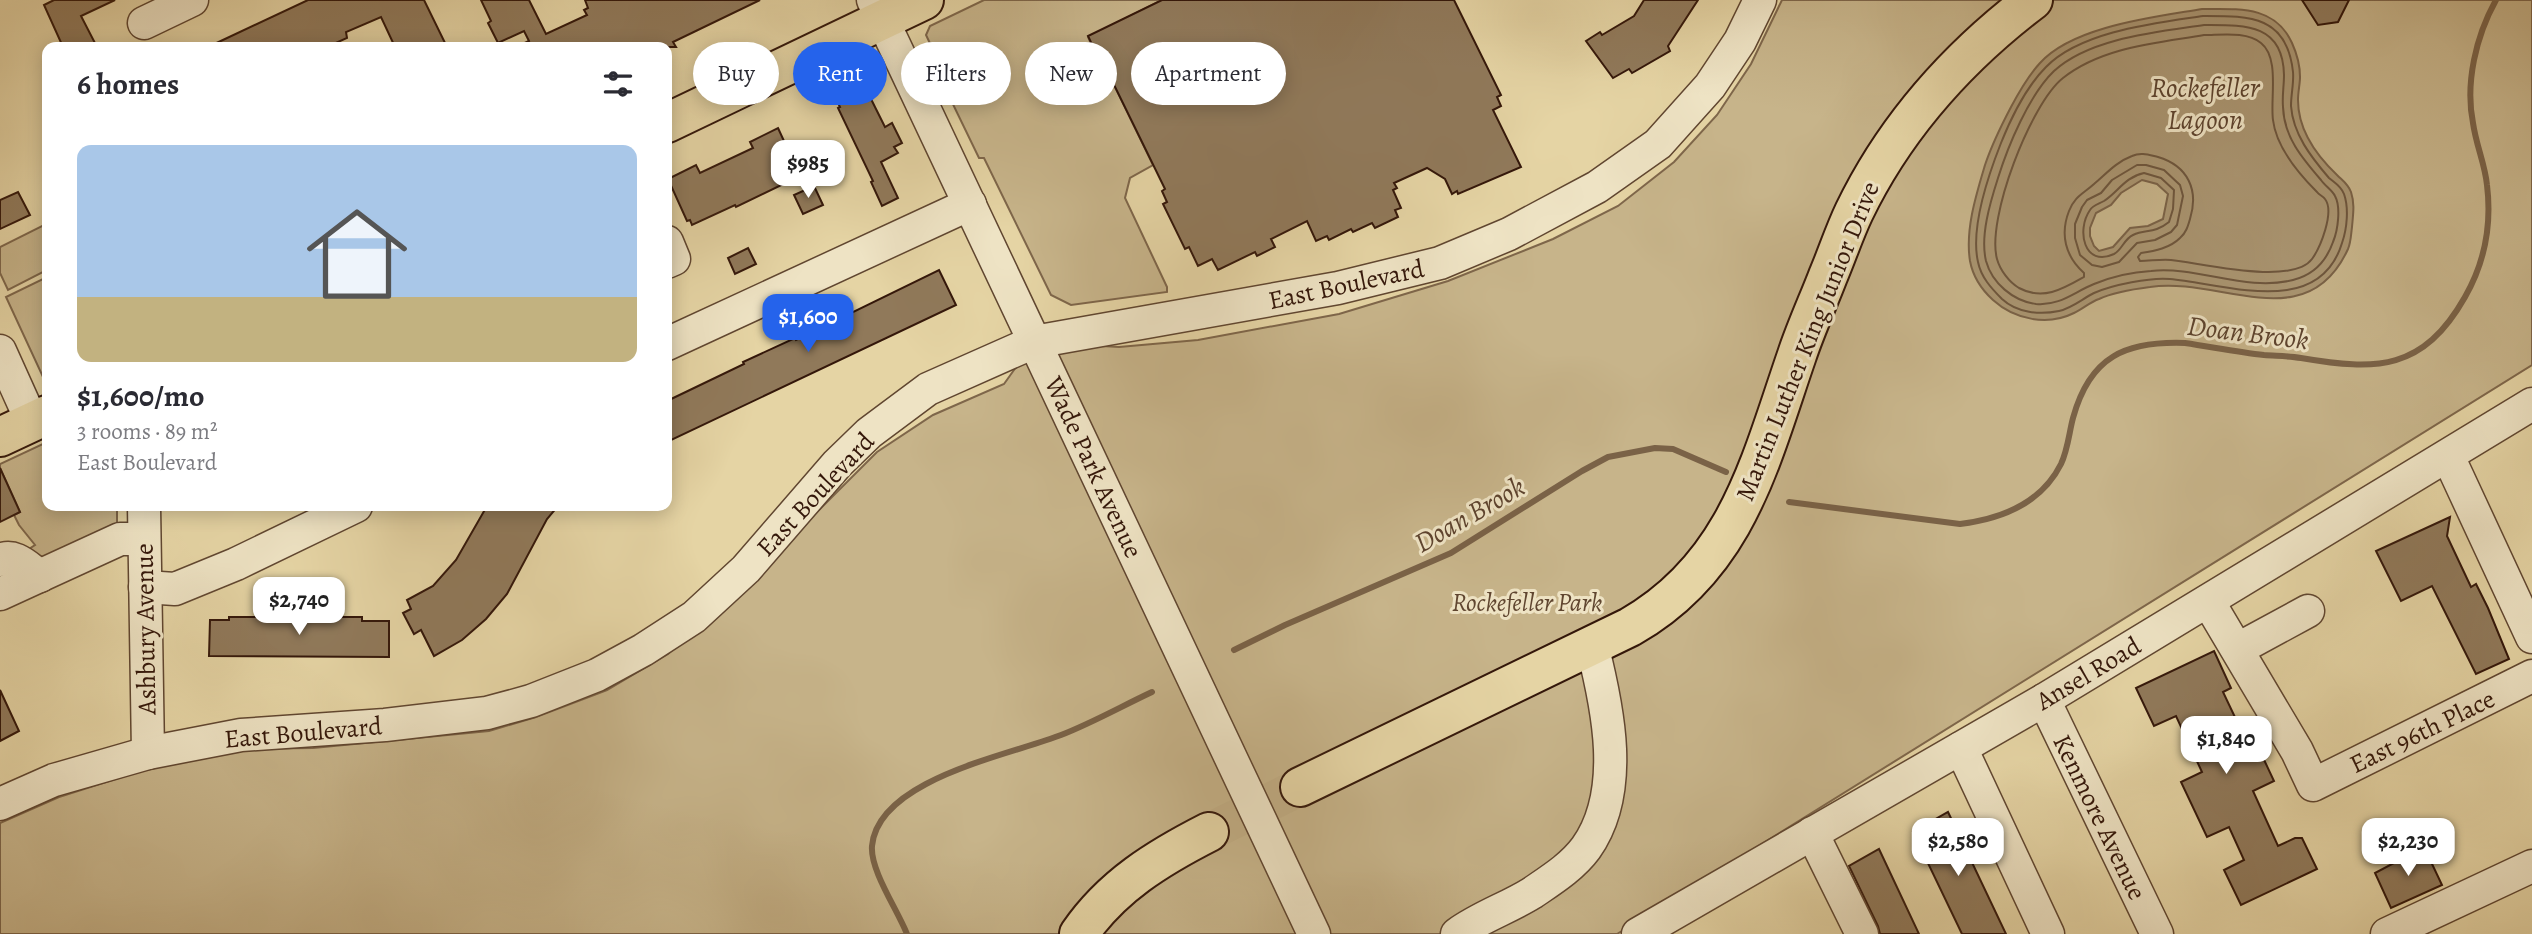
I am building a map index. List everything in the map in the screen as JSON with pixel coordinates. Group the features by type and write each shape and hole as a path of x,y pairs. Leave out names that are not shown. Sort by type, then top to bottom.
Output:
{"main road":[{"path":"672,120 877,10 924,0"},
{"name":"Martin Luther King Junior Drive","path":"1300,787 1630,626 1669,603 1684,588 1716,547 1744,503 1761,464 1798,353 1853,214 1877,169 1930,94 1959,64 2033,0"},
{"path":"1079,934 1109,897 1133,877 1209,832"}],"street":[{"path":"144,23 192,0"},
{"name":"East Boulevard","path":"0,804 54,780 148,753 241,735 397,724 487,713 531,701 597,675 643,650 694,617 746,569 837,464 879,426 928,389 1034,342 1338,288 1440,263 1509,234 1597,187 1658,144 1694,107 1718,75 1740,41 1760,0"},
{"name":"Wade Park Avenue","path":"877,10 1314,934"},
{"path":"672,342 970,204"},
{"path":"0,351 27,425"},
{"name":"Ansel Road","path":"1638,934 2044,700 2532,404"},
{"path":"2448,456 2532,637"},
{"name":"Ashbury Avenue","path":"144,511 148,753"},
{"path":"145,587 175,589 236,564 346,511"},
{"path":"0,594 120,539 143,539"},
{"path":"0,559 10,556 15,558 40,576"},
{"path":"2208,601 2238,649 2308,611"},
{"path":"1457,934 1529,895 1550,880 1579,856 1597,829 1604,812 1609,754 1601,682 1592,645"},
{"name":"East 96th Place","path":"2238,649 2298,751 2313,785 2532,676"},
{"name":"Kenmore Avenue","path":"2044,700 2157,934"},
{"path":"1961,748 2048,934"},
{"path":"1812,833 1862,934"},
{"path":"2387,934 2532,866"}],"green space":[{"path":"984,0 1162,0 1088,37 1090,42 1025,42 1025,105 1117,105 1117,91 1153,165 1130,178 1125,198 1167,292 1071,305 1051,295 984,158 979,158 953,105 1011,105 1011,42 929,42 926,35 930,26"},
{"name":"Rockefeller Park","path":"1782,0 2532,0 2532,365 1617,934 0,934 0,823 59,797 147,769 241,749 313,748 489,731 536,717 607,690 668,654 746,583 877,452 933,415 1004,384 1034,342 1119,347 1198,340 1339,314 1448,281 1553,239 1618,206 1674,162 1717,115 1751,64"},
{"path":"42,226 42,273 8,290 0,273 0,247"},
{"path":"42,279 42,375 6,297"},
{"path":"42,444 42,511 117,511 117,530 50,563 26,551 35,545 14,515 20,512 0,464"}],"water":[{"name":"Rockefeller Lagoon","path":"2202,9 2242,10 2266,16 2285,31 2294,47 2299,64 2298,97 2301,121 2322,159 2347,185 2353,201 2348,249 2331,276 2309,291 2286,298 2260,298 2177,286 2150,287 2118,293 2096,300 2064,317 2053,319 2032,319 2002,307 1985,292 1973,272 1969,249 1970,225 1988,157 2024,84 2040,63 2073,40 2116,25","holes":["2142,180 2157,184 2168,194 2163,219 2148,226 2130,228 2113,247 2099,251 2090,236 2096,213 2111,205 2121,193"]}],"building":[{"path":"54,0 115,0 81,16 94,42 61,42 44,5"},
{"path":"308,0 424,0 445,42 393,42 381,17 346,32 347,38 338,42 219,42"},
{"path":"481,0 529,0 546,34 587,15 584,10 588,8 585,0 760,0 673,42 676,47 672,47 672,42 527,42 529,41 524,31 498,42 488,23 491,21"},
{"path":"1162,0 1454,0 1501,95 1497,97 1501,106 1493,110 1521,167 1458,194 1457,191 1452,194 1445,179 1427,168 1394,183 1397,188 1393,190 1401,208 1395,210 1398,217 1375,228 1372,223 1353,232 1351,229 1329,240 1327,236 1316,241 1307,221 1271,239 1275,247 1257,256 1255,252 1218,270 1212,259 1198,266 1189,247 1185,249 1163,204 1167,202 1162,191 1165,189 1117,91 1117,42 1091,42 1088,36"},
{"path":"1644,0 1698,0 1668,46 1670,51 1632,73 1629,69 1613,78 1586,41 1634,16"},
{"path":"2302,0 2349,0 2338,22 2318,25"},
{"path":"839,105 874,105 885,127 892,123 902,143 894,147 898,153 881,162 898,198 882,206 838,108"},
{"path":"778,128 800,176 692,225 690,220 687,221 672,188 672,177 696,165 700,173 753,148 750,142"},
{"path":"814,186 823,205 803,214 794,195"},
{"path":"18,192 30,215 0,229 0,200"},
{"path":"748,248 756,264 735,274 728,258"},
{"path":"939,270 956,305 672,440 672,399 744,364 743,362 795,338 796,340"},
{"path":"0,468 20,512 0,522"},
{"path":"484,511 554,511 507,594 486,619 462,640 434,656 421,630 414,634 403,613 411,609 407,600 433,586 456,560"},
{"path":"2450,517 2447,536 2471,587 2476,584 2509,659 2476,674 2432,586 2401,601 2376,551"},
{"path":"229,617 362,617 362,621 389,621 389,657 209,656 210,620 229,620"},
{"path":"2214,651 2231,688 2223,692 2251,751 2258,747 2274,781 2253,791 2278,846 2295,838 2302,838 2317,869 2241,905 2224,870 2244,860 2229,827 2207,837 2181,782 2202,772 2176,716 2154,726 2136,688"},
{"path":"0,690 19,731 0,741"},
{"path":"1948,812 2006,934 1962,934 1913,832"},
{"path":"2424,847 2442,885 2391,908 2375,873"},
{"path":"1879,849 1919,934 1880,934 1849,866"}],"waterway":[{"name":"Doan Brook","path":"1789,502 1960,524 2005,513 2031,499 2053,478 2067,447 2080,397 2100,366 2113,356 2145,345 2185,343 2254,354 2375,364 2396,360 2415,352 2432,340 2449,321 2472,284 2488,229 2487,185 2474,131 2470,92 2478,44 2496,0"},
{"name":"Doan Brook","path":"1234,650 1451,553 1608,457 1655,448 1673,449 1726,472"},
{"name":"Doan Brook","path":"907,934 875,866 872,846 880,823 897,803 921,787 950,773 1061,735 1152,692"}],"tunnel":[{"path":"1209,832 1300,787"}]}
